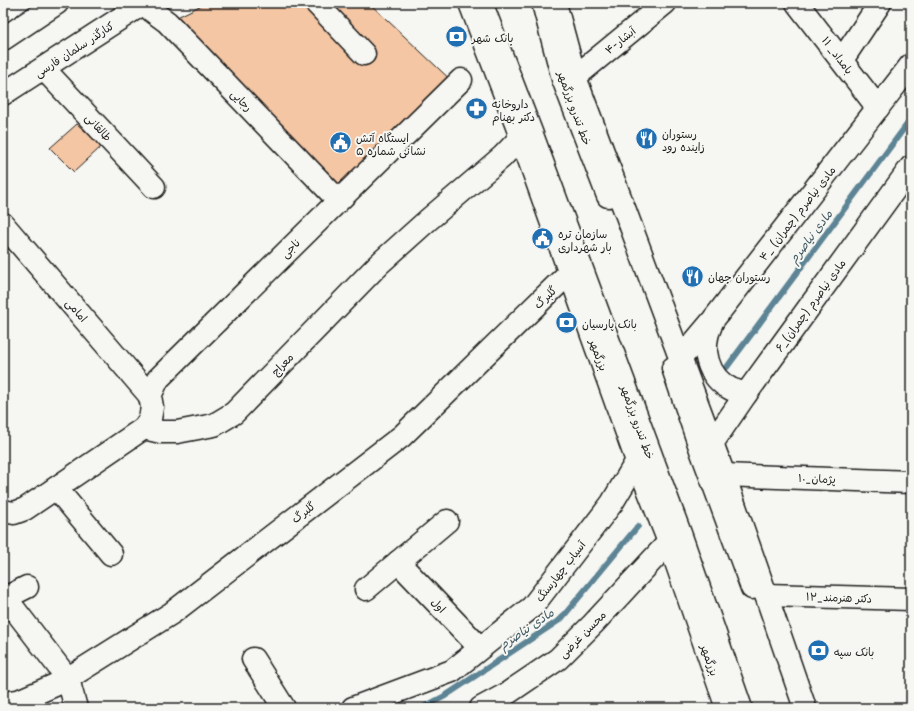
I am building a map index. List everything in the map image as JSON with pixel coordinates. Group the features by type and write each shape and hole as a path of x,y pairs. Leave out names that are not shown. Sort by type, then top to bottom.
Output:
{"street":[{"path":"3,39 57,3"},
{"name":"کنارگذر سلمان فارسی","path":"3,94 44,69 144,3"},
{"name":"رجایی","path":"144,3 167,22 338,200"},
{"path":"316,3 364,54"},
{"name":"بزرگمهر","path":"470,3 521,137 637,461 669,542 727,708"},
{"name":"خط تندرو بزرگمهر","path":"482,3 681,536 741,708"},
{"name":"خط تندرو بزرگمهر","path":"543,3 563,78 671,362 704,457 757,599 794,708"},
{"path":"555,3 575,77 724,475 805,708"},
{"name":"۴-آبشار","path":"575,77 665,3"},
{"name":"۱۱ _بامداد","path":"797,3 878,108"},
{"path":"842,60 880,3"},
{"name":"۴_ مادی نیاصرم (چمران)","path":"681,358 713,320 911,65"},
{"name":"طالقانی","path":"44,69 154,187"},
{"name":"ناجی","path":"144,428 150,419 152,407 150,396 158,379 461,80"},
{"name":"معراج","path":"144,428 161,432 177,432 214,424 234,414 379,264 502,157 521,137"},
{"name":"۶_مادی نیاصرم (چمران)","path":"712,445 746,394 911,166"},
{"name":"امامی","path":"3,224 150,396"},
{"name":"گلبرگ","path":"3,703 18,701 68,679 172,613 402,436 569,273"},
{"path":"713,320 706,335 705,351 709,366 718,380 731,389 746,394"},
{"path":"3,511 14,513 25,509 144,428"},
{"name":"آسیاب چهارسنگ","path":"352,708 452,670 532,607 612,503 637,461"},
{"name":"۱۰_پژمان","path":"724,475 911,482"},
{"path":"56,488 111,554"},
{"path":"366,589 448,521"},
{"name":"محسن غرضی","path":"481,708 505,695 558,659 593,624 669,542"},
{"name":"اول","path":"398,562 480,648"},
{"path":"27,587 4,598 68,679 76,708"},
{"name":"۱۲_دکتر هنرمند","path":"766,595 911,599"},
{"path":"252,659 284,708"}],"building":[{"name":"ایستگاه آتش نشانی شماره ۵","path":"206,3 369,3 456,85 338,200 167,22"},
{"path":"77,124 102,146 74,172 50,148"}],"waterway":[{"name":"مادی نیاصرم","path":"727,367 911,119"},
{"name":"مادی نیاصرم","path":"422,708 445,696 561,619 638,526"}],"place":[{"name":"بانک شهر","path":"456,37"},
{"name":"داروخانه دکتر بهنام","path":"476,109"},
{"name":"رستوران زاینده رود","path":"646,139"},
{"name":"ایستگاه آتش نشانی شماره ۵","path":"340,143"},
{"name":"سازمان تره بار شهرداری","path":"543,239"},
{"name":"رستوران جهان","path":"692,276"},
{"name":"بانک پارسیان","path":"566,323"},
{"name":"بانک سپه","path":"819,651"}]}
